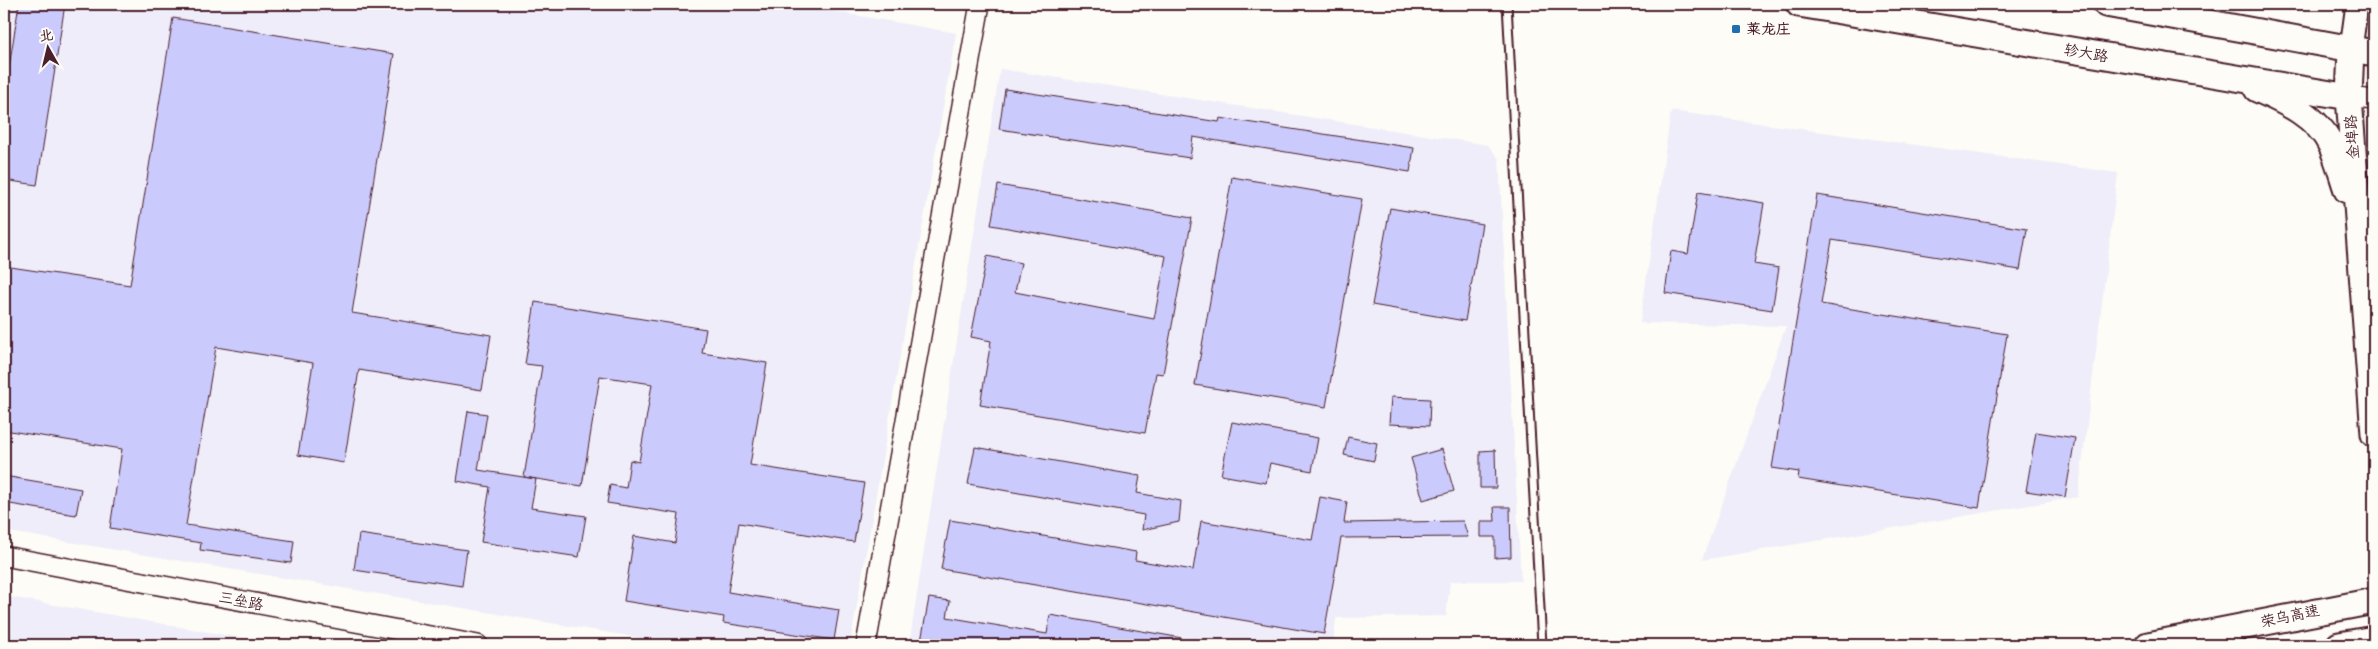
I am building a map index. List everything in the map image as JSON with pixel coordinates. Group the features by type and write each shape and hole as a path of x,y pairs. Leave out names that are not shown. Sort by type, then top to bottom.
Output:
{"highway":[{"name":"轸大路","path":"1799,4 2349,97"},
{"path":"2106,4 2363,51"},
{"name":"金埠路","path":"2363,51 2349,97 2374,434"},
{"path":"2230,77 2277,98 2308,116 2322,131 2331,145 2358,223"},
{"name":"荣乌高速","path":"2148,645 2374,601"},
{"path":"2339,645 2374,639"}],"main road":[{"path":"2357,4 2363,51"}],"street":[{"path":"866,645 980,4"},
{"name":"轸大路","path":"2349,97 2374,100"},
{"name":"三垒路","path":"4,556 478,645"}],"lane":[{"path":"1507,4 1542,645"}],"shaded area":[{"path":"4,4 792,4 956,33 850,645 682,645 4,531"},
{"path":"1000,69 1488,145 1499,159 1521,581 1450,581 1446,616 1336,618 1333,645 909,645"},
{"path":"1671,111 2118,173 2078,497 1702,560 1786,326 1640,323"},
{"path":"4,596 282,645 4,645"}],"building":[{"path":"19,4 65,4 37,185 4,180 4,99"},
{"path":"173,18 394,54 352,313 491,335 482,390 359,370 344,463 298,455 313,363 216,347 186,525 294,541 291,563 200,550 201,543 110,528 122,449 4,430 4,266 130,285"},
{"path":"1005,89 1219,122 1220,118 1414,148 1410,172 1193,137 1190,158 999,129"},
{"path":"1232,177 1362,199 1326,407 1195,385"},
{"path":"998,185 1192,218 1163,374 1156,373 1145,433 980,405 991,341 971,337 987,256 1021,263 1015,292 1154,319 1166,256 991,225"},
{"path":"1698,192 1764,203 1754,264 1779,268 1772,310 1665,293 1671,251 1688,254"},
{"path":"1817,195 2027,229 2020,270 1832,240 1821,304 2007,334 1979,508 1798,479 1799,472 1772,468"},
{"path":"1390,208 1482,224 1465,321 1372,305"},
{"path":"535,302 706,329 702,353 767,363 750,465 864,483 854,542 739,523 728,592 839,610 834,640 723,623 724,617 624,601 634,536 675,543 679,514 607,503 610,485 626,488 630,460 639,462 652,384 600,376 582,486 524,477 542,366 525,364"},
{"path":"1391,397 1430,399 1429,426 1389,424"},
{"path":"468,411 487,414 478,470 536,479 531,508 586,516 579,557 481,542 490,487 457,481"},
{"path":"1232,422 1318,438 1312,471 1270,463 1266,483 1221,475"},
{"path":"2036,432 2075,438 2065,497 2026,491"},
{"path":"1348,437 1377,443 1374,461 1344,455"},
{"path":"975,447 1140,476 1137,493 1181,501 1179,522 1142,530 1144,515 968,484"},
{"path":"1442,449 1454,491 1423,500 1411,458"},
{"path":"1495,450 1496,488 1480,488 1480,451"},
{"path":"4,476 81,489 76,515 4,503"},
{"path":"1320,497 1347,502 1344,523 1463,521 1468,537 1341,538 1324,634 941,569 950,520 1136,552 1135,560 1193,570 1201,521 1312,540"},
{"path":"1494,507 1510,507 1511,557 1495,558 1495,537 1481,537 1481,521 1495,521"},
{"path":"359,534 467,550 462,586 354,570"},
{"path":"929,598 950,601 947,617 1047,634 1050,615 1182,638 1182,645 943,645 921,641"}],"place":[{"name":"莱龙庄","path":"1736,29"}]}
